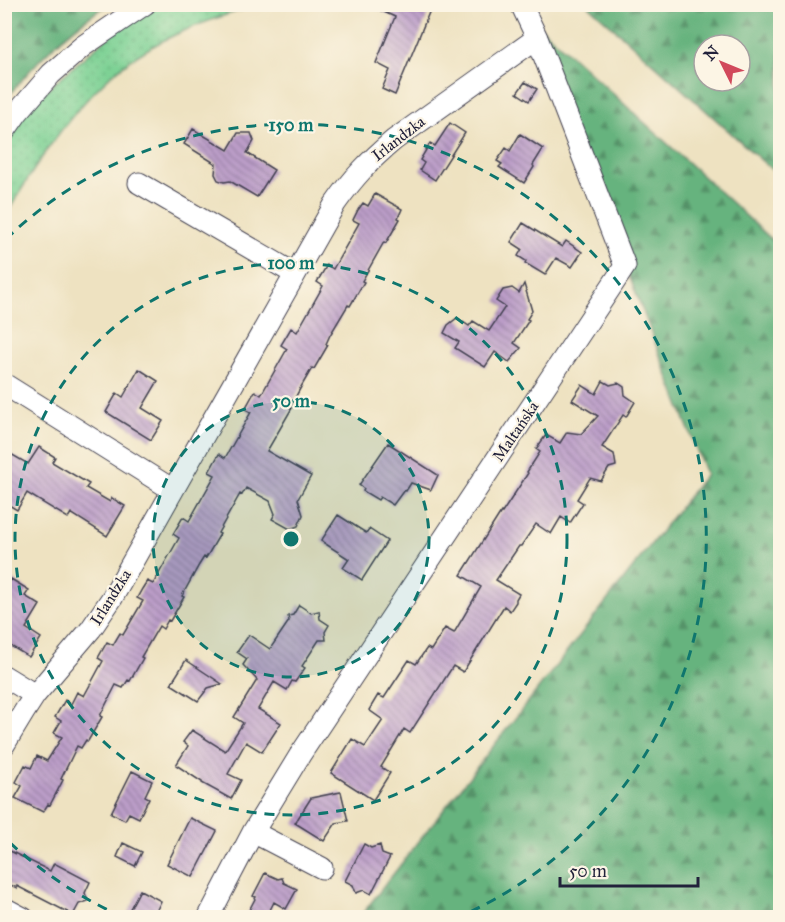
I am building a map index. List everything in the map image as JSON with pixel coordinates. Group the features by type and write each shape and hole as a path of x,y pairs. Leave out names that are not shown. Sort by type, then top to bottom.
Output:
{"street":[{"path":"4,132 51,74 83,46 145,4"},
{"name":"Maltańska","path":"207,918 253,832 318,727 625,266 537,38 520,4"},
{"name":"Irlandzka","path":"4,745 35,695 102,614 335,204 352,180 371,158 394,140 537,38"},
{"path":"140,183 296,274"},
{"path":"4,384 172,490"},
{"path":"4,676 35,695"},
{"path":"253,832 322,868"},
{"path":"4,908 22,918"}],"green space":[{"path":"5,4 108,5 79,24 52,48 5,101"},
{"path":"145,5 259,5 197,25 157,44 121,67 90,96 62,129 5,217 5,132 13,119"},
{"path":"588,5 780,5 780,177"},
{"path":"524,12 780,247 780,917 359,918 706,474 537,38"}],"building":[{"path":"366,4 418,4 430,10 395,95 382,89 390,70 376,63 395,17"},
{"path":"525,82 537,89 529,101 517,93"},
{"path":"450,123 465,133 435,180 420,170 424,163 420,160 430,143 435,146"},
{"path":"193,129 228,150 238,133 251,133 254,141 247,153 274,170 257,197 230,181 218,180 215,174 216,164 184,144"},
{"path":"520,134 543,149 524,183 499,167 502,164 497,161 506,148 510,151"},
{"path":"375,194 402,209 398,218 400,219 386,243 384,242 350,306 348,305 330,335 326,344 328,345 301,387 290,407 292,408 267,451 311,476 298,499 303,515 298,526 290,529 272,519 275,514 270,501 246,488 242,495 240,494 206,558 204,557 199,565 170,621 168,620 163,629 159,626 130,681 128,680 123,688 116,685 88,741 86,740 81,748 77,746 50,805 48,804 43,812 15,798 22,786 16,782 25,765 31,768 37,756 47,761 62,737 54,733 61,721 55,717 65,700 71,704 77,692 84,696 103,661 98,658 107,642 113,645 120,633 123,635 143,601 137,598 142,589 147,581 153,584 179,538 173,534 183,517 189,521 215,475 209,472 219,454 225,458 251,412 245,409 255,391 261,395 287,349 281,345 291,328 297,332 323,286 317,282 327,265 333,269 359,223 353,220 358,210 363,203 368,206"},
{"path":"523,223 562,247 566,241 582,252 572,267 556,258 545,275 525,263 526,261 518,256 522,249 511,242"},
{"path":"524,284 532,311 514,343 521,348 509,362 495,352 485,367 455,348 459,342 444,333 448,325 457,318 469,326 473,321 489,331 505,307 496,301 503,290 512,288 519,293"},
{"path":"139,369 158,381 142,408 163,421 151,440 106,412 117,393 123,397"},
{"path":"603,381 610,385 618,383 624,387 625,395 635,402 626,417 623,415 602,447 614,454 616,466 609,468 601,481 590,478 577,499 583,503 570,523 561,517 551,534 536,524 519,546 496,580 519,594 516,602 510,611 504,606 463,672 453,666 410,733 404,729 381,767 390,773 373,800 331,773 352,739 365,747 383,720 369,710 378,695 384,698 409,660 416,664 427,648 431,650 445,628 454,633 481,587 461,575 528,473 540,452 536,449 546,435 560,443 567,432 581,434 598,416 572,400 582,385 596,394"},
{"path":"388,443 438,475 431,490 411,483 393,505 380,497 378,500 363,491 364,489 359,485"},
{"path":"39,447 55,457 52,462 89,484 86,488 110,502 112,498 125,506 107,536 71,513 68,518 27,493 17,510 4,502 4,450 28,464"},
{"path":"338,515 366,533 369,529 387,541 362,580 343,568 349,559 321,541"},
{"path":"11,579 29,590 25,596 40,605 26,628 41,638 29,657 4,642 4,590"},
{"path":"299,605 311,613 319,611 320,619 329,625 325,632 326,640 319,640 302,666 305,668 295,682 292,681 287,690 274,682 258,709 281,723 262,752 246,742 228,774 241,780 231,799 176,765 188,746 183,742 192,730 225,751 243,723 234,717 257,680 243,665 247,659 237,652 249,635 270,649 289,621 288,616 293,615"},
{"path":"186,660 222,684 208,688 198,701 171,684"},
{"path":"132,771 152,781 145,796 149,798 139,818 129,813 125,820 111,813"},
{"path":"341,792 348,821 336,823 324,841 295,823 311,798"},
{"path":"190,818 217,831 193,877 167,864"},
{"path":"123,843 142,852 135,866 117,857"},
{"path":"364,844 371,848 380,845 382,854 390,857 371,894 364,890 356,893 353,885 345,881"},
{"path":"4,848 50,871 54,863 90,882 85,893 88,901 79,904 73,915 17,886 17,888 4,882"},
{"path":"265,873 278,879 282,878 284,883 297,889 286,909 274,902 266,918 245,918 256,897 253,896"},
{"path":"140,890 161,901 153,918 125,918"}]}
